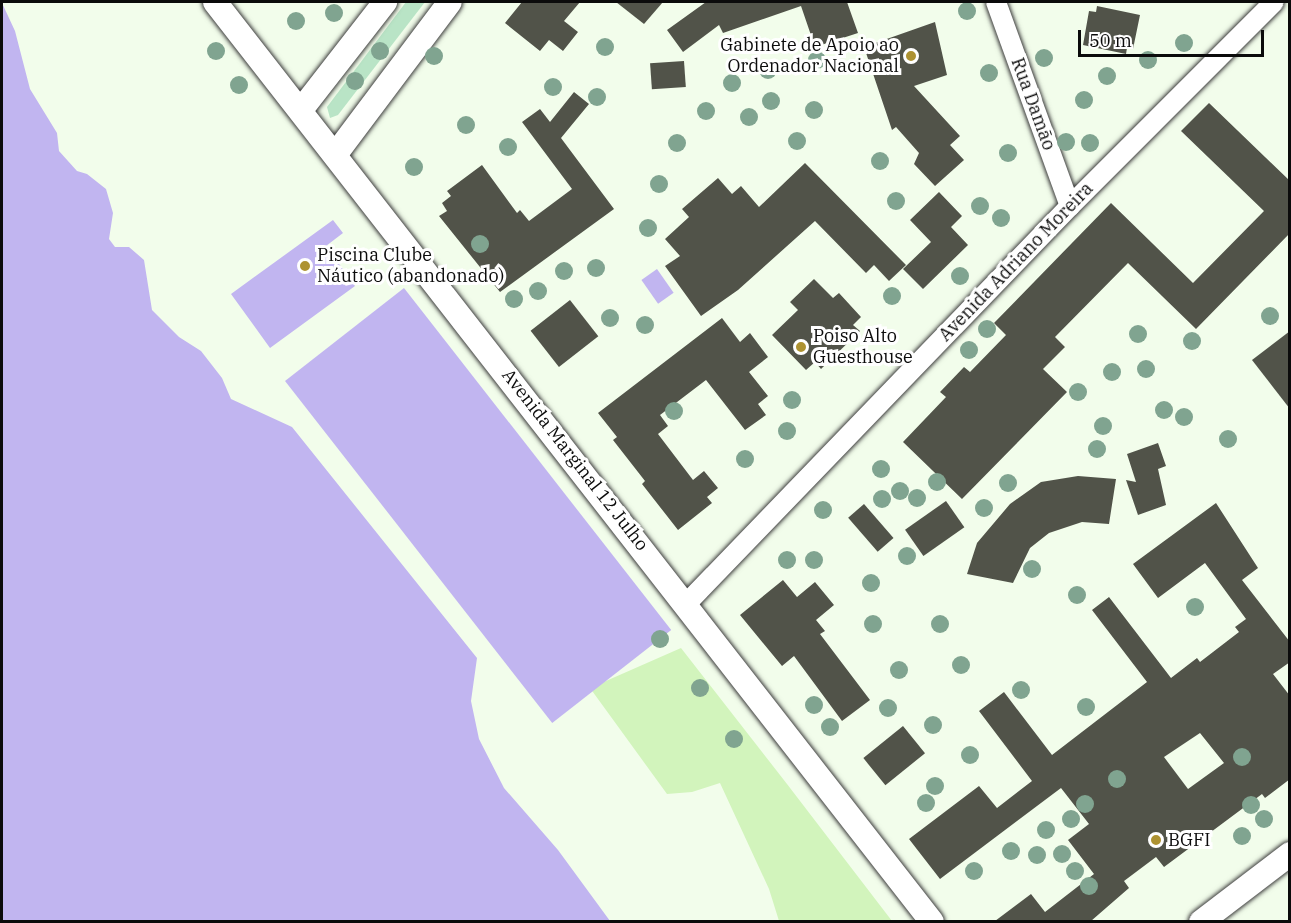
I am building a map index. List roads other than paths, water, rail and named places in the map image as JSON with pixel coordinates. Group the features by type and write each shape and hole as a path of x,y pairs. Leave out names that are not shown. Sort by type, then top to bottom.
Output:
{"street":[{"name":"Avenida Marginal 12 Julho","path":"215,2 687,603 932,921"},
{"path":"301,110 385,2"},
{"path":"334,155 450,2"},
{"name":"Rua Damão","path":"996,2 1070,206"},
{"name":"Avenida Adriano Moreira","path":"687,603 1070,206 1274,2"},
{"path":"1201,921 1290,854"}],"place":[{"name":"Gabinete de Apoio ao Ordenador Nacional","path":"911,56"},
{"name":"Piscina Clube Náutico (abandonado)","path":"305,266"},
{"name":"Poiso Alto Guesthouse","path":"801,347"},
{"name":"BGFI","path":"1156,840"}]}
